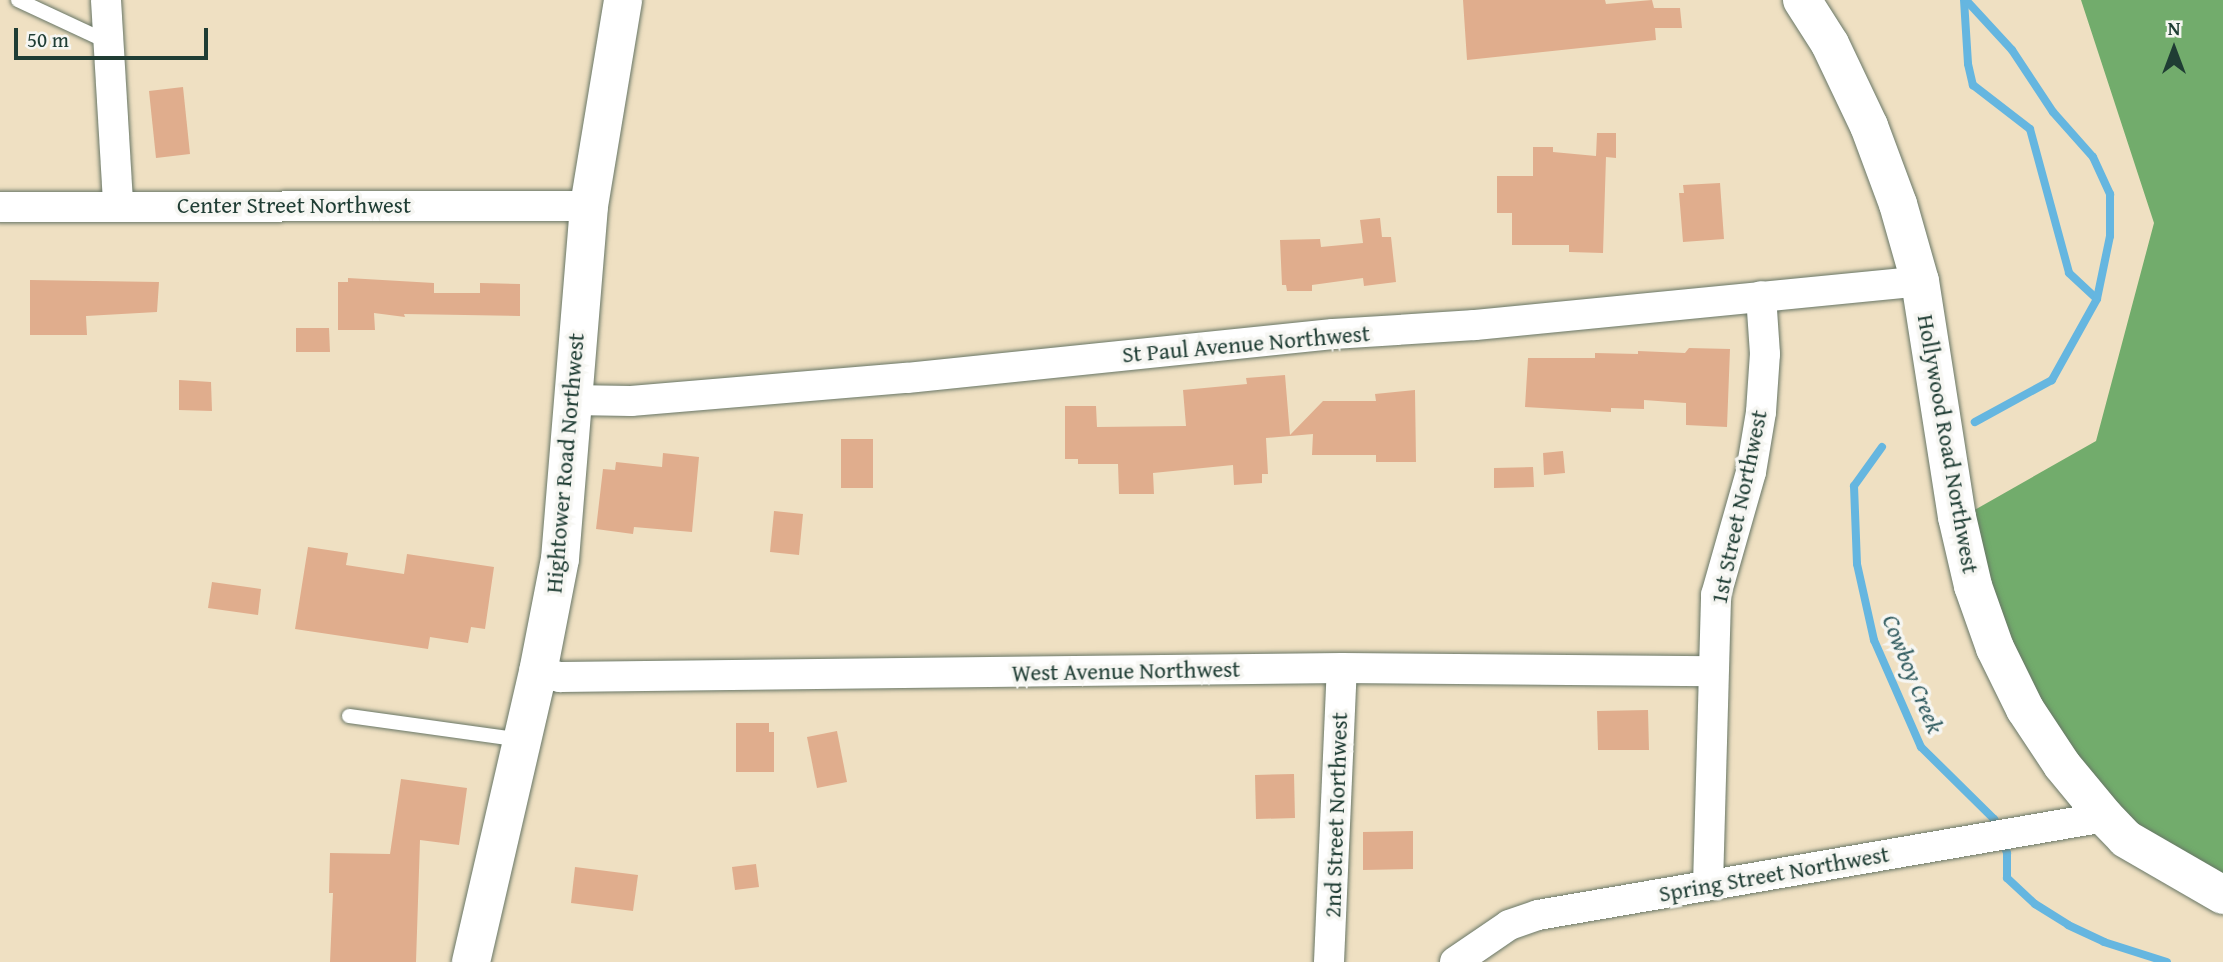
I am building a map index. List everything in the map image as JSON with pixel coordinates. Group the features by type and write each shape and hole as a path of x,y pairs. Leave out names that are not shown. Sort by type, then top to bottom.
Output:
{"street":[{"path":"106,0 118,205"},
{"name":"Hightower Road Northwest","path":"471,962 538,673 560,559 589,206 623,0"},
{"name":"Hollywood Road Northwest","path":"1802,0 1829,44 1869,126 1898,204 1920,281 1957,517 1973,586 1995,648 2025,709 2062,765 2105,817 2126,839 2223,895"},
{"name":"Center Street Northwest","path":"0,207 589,206"},
{"name":"St Paul Avenue Northwest","path":"571,400 632,401 880,380 1333,334 1475,325 1920,281"},
{"name":"1st Street Northwest","path":"1708,885 1716,595 1751,472 1761,412 1765,354 1761,296"},
{"name":"West Avenue Northwest","path":"538,673 560,677 1342,668 1713,671"},
{"name":"2nd Street Northwest","path":"1329,962 1342,668"},
{"name":"Spring Street Northwest","path":"1455,962 1509,925 1538,915 2105,817"}],"lane":[{"path":"18,0 108,42"},
{"path":"349,716 523,740"}],"green space":[{"path":"2081,0 2223,0 2223,903 2110,835 2022,690 1964,516 2096,441 2154,223"}],"building":[{"path":"1463,0 1605,0 1606,4 1652,0 1654,8 1680,8 1682,28 1655,28 1656,40 1467,60"},
{"path":"183,87 190,154 156,158 149,91"},
{"path":"1597,133 1616,133 1616,158 1606,157 1603,253 1569,252 1569,245 1512,245 1512,213 1497,213 1497,176 1533,176 1533,147 1553,147 1553,152 1596,156"},
{"path":"1720,183 1724,239 1683,242 1679,193 1684,193 1683,185"},
{"path":"1380,218 1382,237 1391,237 1396,282 1364,286 1363,278 1312,285 1312,291 1287,291 1286,285 1282,285 1280,240 1320,239 1321,247 1363,243 1360,220"},
{"path":"348,278 434,283 434,293 480,293 480,283 520,284 520,316 404,314 405,317 374,313 375,330 338,330 338,282 348,282"},
{"path":"30,280 159,282 157,312 86,316 87,335 30,335"},
{"path":"296,328 329,328 330,352 296,352"},
{"path":"1689,348 1730,349 1727,427 1686,425 1686,403 1644,400 1644,409 1611,408 1611,412 1525,407 1528,358 1595,358 1595,353 1638,354 1638,351 1685,353"},
{"path":"1285,375 1290,435 1323,401 1376,401 1375,394 1415,390 1416,462 1376,462 1376,455 1312,455 1313,434 1266,438 1268,474 1262,474 1262,483 1234,485 1233,465 1153,473 1154,494 1119,494 1118,464 1078,464 1078,459 1065,459 1065,406 1096,406 1097,427 1186,426 1183,390 1247,384 1246,378"},
{"path":"179,380 211,382 212,411 179,410"},
{"path":"841,439 873,439 873,488 841,488"},
{"path":"1563,451 1565,473 1544,475 1543,453"},
{"path":"663,453 699,457 692,532 634,527 633,534 596,529 603,469 615,470 616,462 662,467"},
{"path":"1533,467 1534,487 1494,488 1494,468"},
{"path":"774,511 803,514 799,555 770,552"},
{"path":"308,547 348,553 346,565 404,574 407,554 494,567 485,629 471,627 468,643 430,637 428,649 295,629"},
{"path":"212,582 261,589 258,615 208,608"},
{"path":"1648,710 1649,750 1598,750 1597,711"},
{"path":"736,723 769,723 769,732 774,732 774,772 736,772"},
{"path":"837,731 847,782 817,788 807,737"},
{"path":"1294,774 1295,818 1256,819 1255,775"},
{"path":"401,779 467,788 459,845 420,840 416,962 330,962 333,893 329,893 330,853 390,854"},
{"path":"1413,831 1413,869 1363,870 1363,832"},
{"path":"756,864 759,887 735,890 732,867"},
{"path":"575,867 638,875 633,911 571,903"}],"waterway":[{"name":"Cowboy Creek","path":"1964,0 1968,64 1973,85 2030,129 2069,273 2097,299 2052,380 1975,422"},
{"path":"1966,0 2012,50 2053,112 2093,157 2110,194 2110,236 2097,299"},
{"name":"Cowboy Creek","path":"1882,447 1854,486 1857,564 1874,640 1921,747 1994,819 1998,829"},
{"name":"Cowboy Creek","path":"2002,841 2007,853 2007,878 2035,904 2068,925 2104,942 2167,962"}]}
